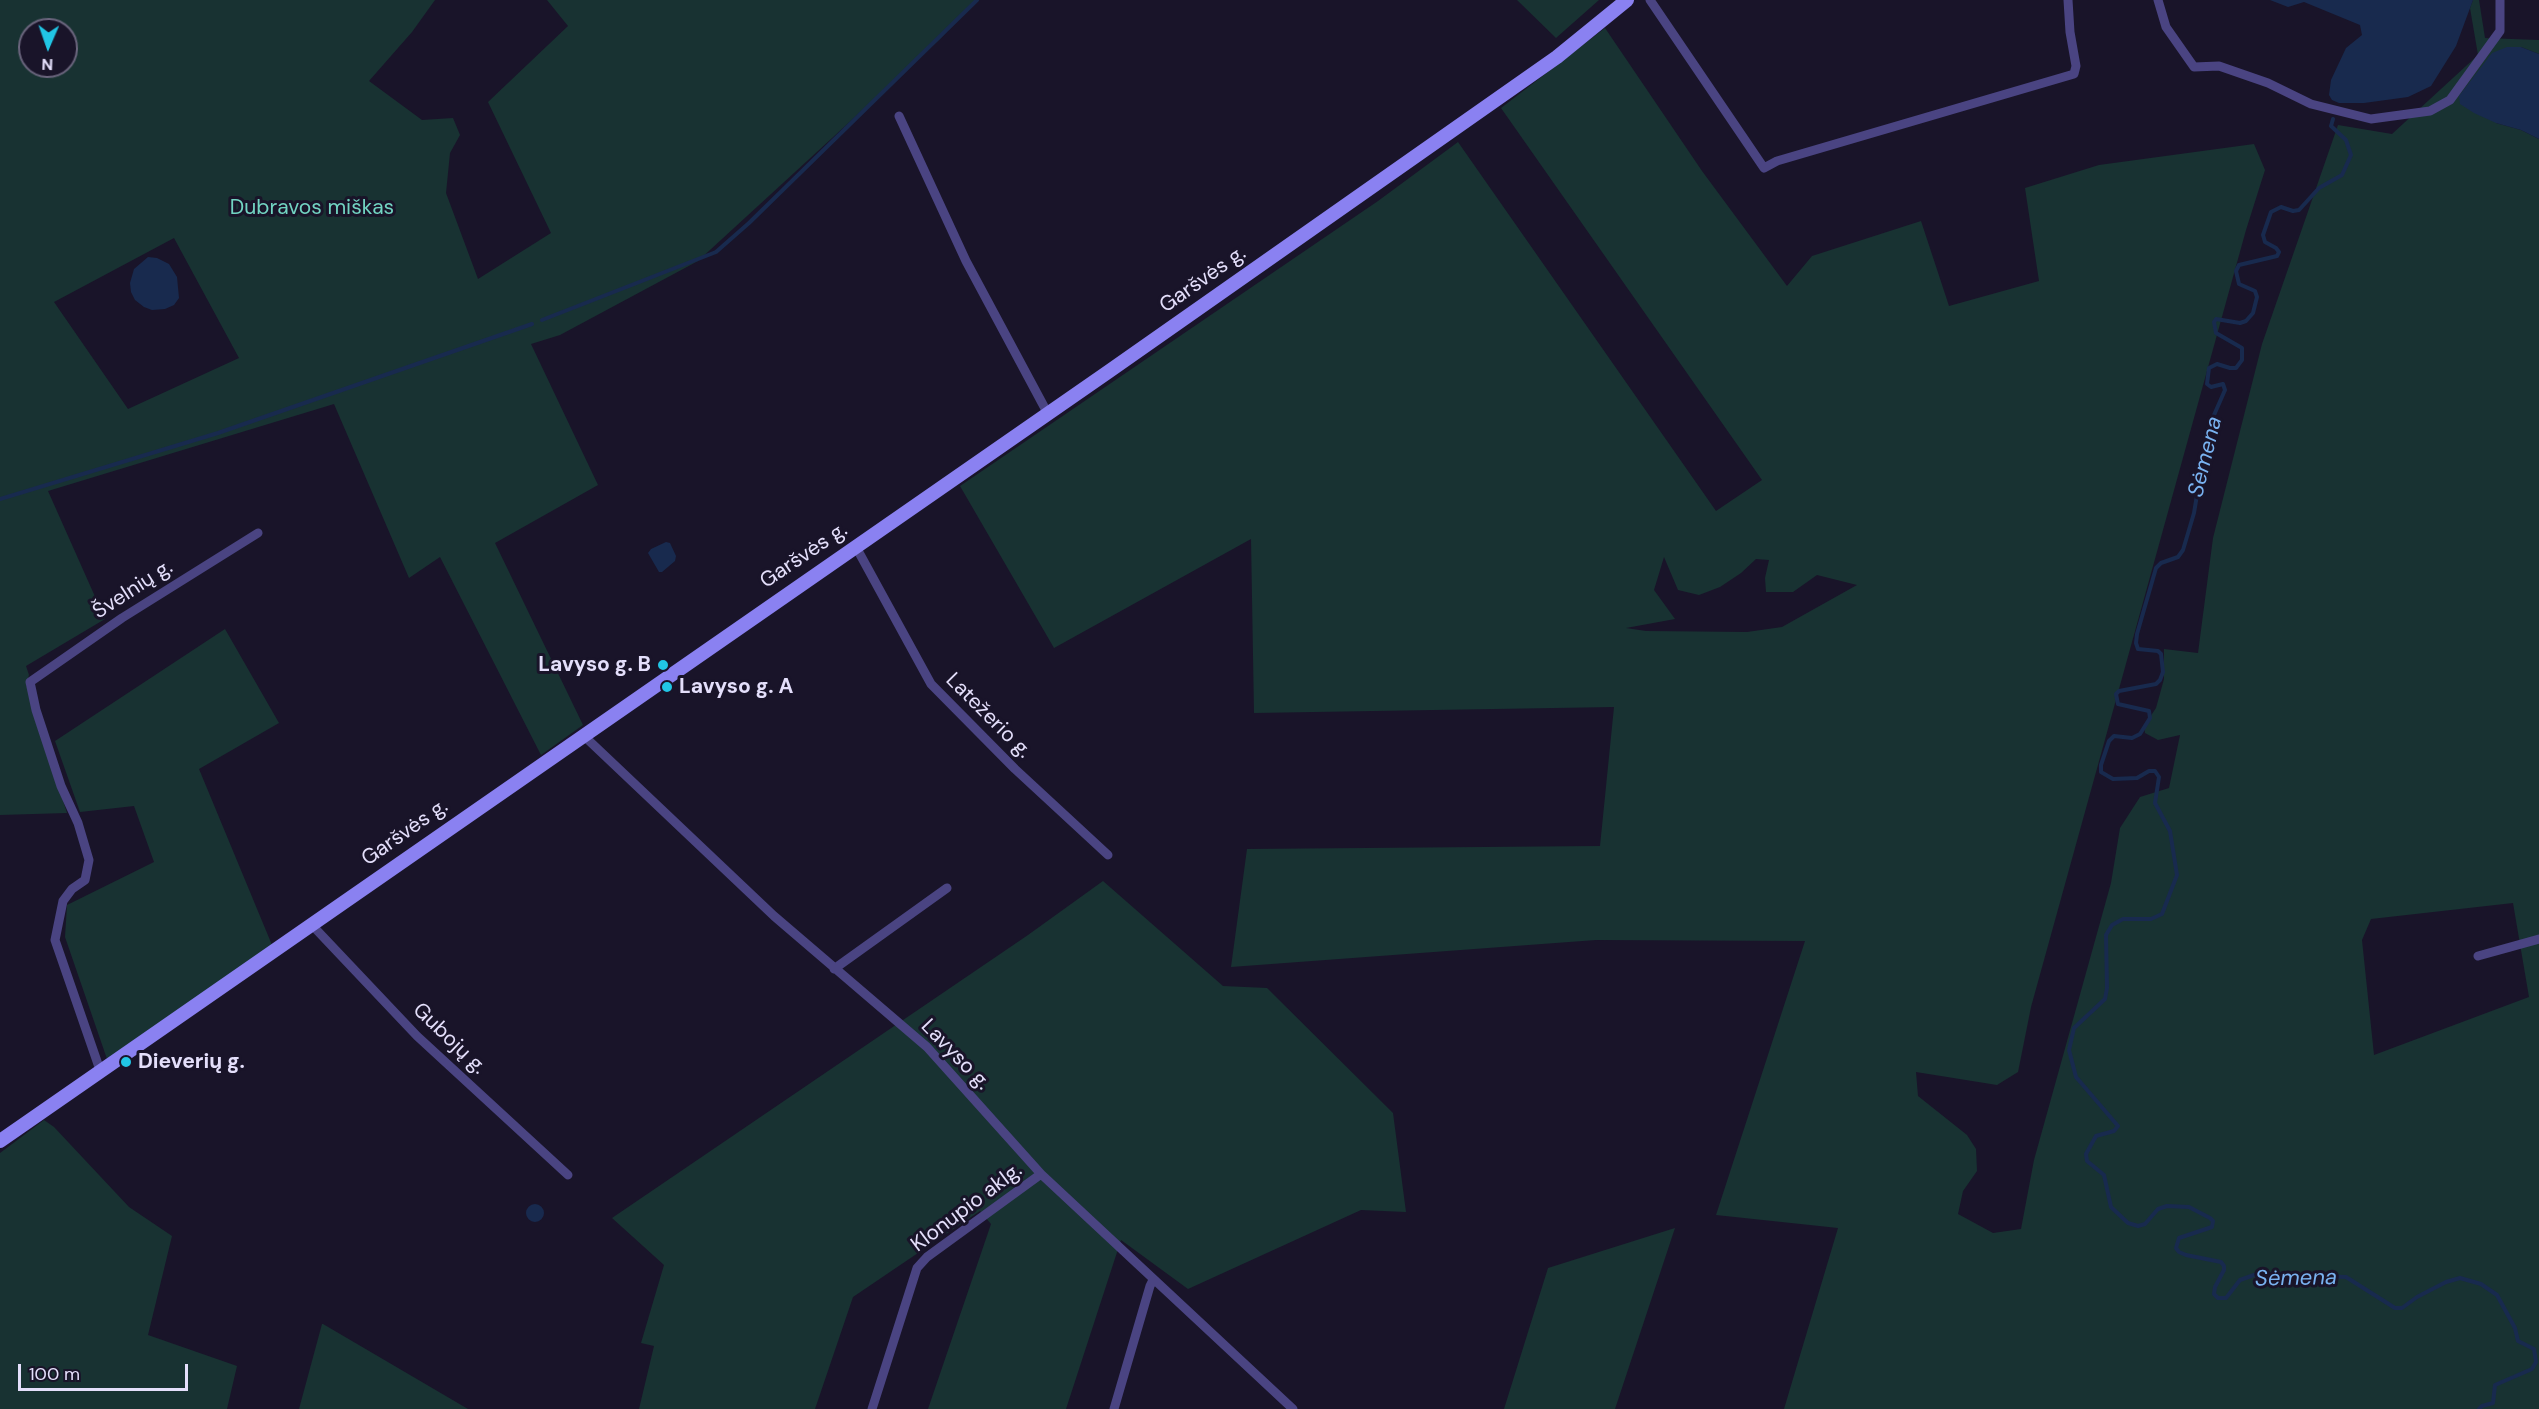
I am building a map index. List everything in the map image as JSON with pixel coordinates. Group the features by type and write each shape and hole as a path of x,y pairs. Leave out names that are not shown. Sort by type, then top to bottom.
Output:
{"main road":[{"name":"Garšvės g.","path":"0,1141 1048,414 1557,57 1627,0"}],"street":[{"path":"1650,0 1764,168 1777,160 2074,74 2076,66 2067,0"},
{"path":"2158,0 2166,27 2194,66 2219,66 2235,70 2311,104 2343,114 2371,119 2430,111 2451,100 2500,31 2499,0"},
{"path":"899,116 966,261 1048,414"},
{"name":"Švelnių g.","path":"100,1070 55,940 63,901 72,889 85,880 89,860 78,823 61,786 36,710 30,682 122,618 258,533"},
{"name":"Latežerio g.","path":"856,547 931,684 1015,769 1108,855"},
{"name":"Lavyso g.","path":"584,735 774,916 927,1047 1041,1174 1293,1409"},
{"path":"834,969 947,888"},
{"name":"Gubojų g.","path":"311,924 417,1036 568,1175"},
{"path":"2478,956 2539,939"},
{"name":"Klonupio aklg.","path":"872,1409 917,1268 927,1257 1041,1174"},
{"path":"1114,1409 1149,1286 1153,1280"}],"green space":[{"name":"Dubravos miškas","path":"0,0 435,0 412,32 369,81 422,120 453,118 460,135 450,153 446,193 478,279 551,233 488,102 568,26 547,0 976,0 940,39 698,261 560,335 531,344 598,485 495,543 583,725 541,755 440,557 409,578 334,404 48,491 105,619 26,666 29,675 26,684 67,813 0,815","holes":["174,238 239,358 128,409 54,302"]},
{"path":"1517,0 1599,0 1556,38"},
{"path":"2473,0 2479,0 2485,38 2539,40 2539,54 2521,47 2496,123 2521,130 2539,139 2539,1409 1784,1409 1838,1228 1716,1215 1805,941 1596,940 1231,967 1247,849 1600,846 1614,707 1254,713 1251,539 1054,648 960,486 1378,201 1458,142 1716,511 1762,480 1501,108 1605,28 1702,171 1787,286 1812,256 1921,221 1949,306 2039,281 2025,188 2099,165 2254,144 2265,170 2246,230 2031,1007 2018,1072 1997,1085 1916,1072 1918,1096 1967,1135 1976,1149 1977,1171 1963,1191 1958,1214 1993,1233 2021,1229 2034,1160 2111,883 2120,828 2140,797 2169,788 2180,735 2158,740 2145,733 2144,726 2156,708 2164,679 2164,649 2198,653 2213,538 2262,344 2338,125 2392,134 2478,55 2470,8","holes":["1664,557 1678,590 1699,595 1720,587 1741,573 1756,559 1769,560 1765,578 1766,592 1793,592 1817,575 1857,585 1782,627 1747,632 1646,631 1626,628 1675,619 1654,590","2513,903 2529,997 2374,1055 2362,940 2371,919"]},
{"path":"225,629 279,723 199,769 272,945 107,1059 65,937 67,905 154,862 134,806 80,812 55,741"},
{"path":"1103,881 1223,986 1267,988 1393,1113 1406,1212 1361,1210 1188,1289 1121,1240 1066,1409 928,1409 991,1224 980,1211 853,1297 815,1409 639,1409 654,1346 641,1343 664,1265 612,1218 1028,935"},
{"path":"44,1120 54,1127 129,1207 172,1236 148,1335 237,1366 227,1409 0,1409 0,1153"},
{"path":"1675,1228 1615,1409 1504,1409 1548,1268"},
{"path":"323,1324 468,1409 299,1409"}],"water":[{"path":"2270,0 2473,0 2456,46 2431,86 2408,97 2364,103 2339,103 2332,100 2329,95 2331,80 2346,48 2362,35 2360,25 2304,2 2288,7"},
{"path":"2507,47 2521,47 2539,54 2539,139 2521,130 2496,123 2460,104 2459,96 2492,53"},
{"path":"148,257 157,258 169,264 177,277 179,298 174,305 165,309 152,310 144,307 135,300 131,292 130,283 134,269"},
{"path":"666,542 670,543 676,556 675,561 659,572 648,553 651,549"},
{"path":"531,1204 539,1204 544,1209 542,1220 531,1222 526,1217 526,1209"}],"waterway":[{"path":"542,320 716,252 749,223 977,0"},
{"name":"Sėmena","path":"2333,119 2331,126 2346,140 2351,155 2342,175 2319,188 2299,210 2293,211 2281,207 2271,212 2263,235 2265,242 2279,252 2277,256 2239,265 2236,271 2239,284 2255,291 2257,297 2253,313 2246,321 2240,323 2216,319 2214,322 2216,333 2242,348 2242,360 2236,368 2217,364 2209,368 2207,384 2211,387 2223,384 2225,390 2207,431 2205,477 2198,489 2194,513 2183,550 2178,557 2161,563 2156,568 2137,634 2138,649 2158,651 2161,654 2163,672 2156,684 2119,691 2116,694 2118,704 2149,711 2150,718 2140,734 2132,738 2114,736 2109,741 2101,765 2101,772 2113,779 2137,778 2149,771 2155,771 2159,777 2155,803 2170,831 2177,875 2162,914 2151,919 2123,919 2112,925 2106,935 2107,988 2105,999 2074,1028 2069,1050 2076,1077 2118,1126 2114,1131 2096,1136 2086,1154 2087,1161 2104,1175 2111,1207 2128,1223 2138,1226 2145,1224 2158,1209 2167,1206 2189,1207 2210,1218 2213,1221 2212,1227 2179,1238 2176,1248 2186,1255 2221,1262 2224,1270 2214,1294 2218,1298 2226,1298 2240,1280 2254,1275 2275,1274 2346,1277 2395,1308 2402,1308 2417,1297 2446,1282 2460,1278 2481,1284 2497,1295 2515,1328 2518,1341 2534,1349 2536,1362 2532,1369 2495,1385 2493,1403 2479,1409"},
{"path":"0,499 218,433 532,324"}],"place":[{"name":"Lavyso g. B","path":"663,665"},
{"name":"Lavyso g. A","path":"667,687"},
{"name":"Dieverių g.","path":"126,1062"}]}
